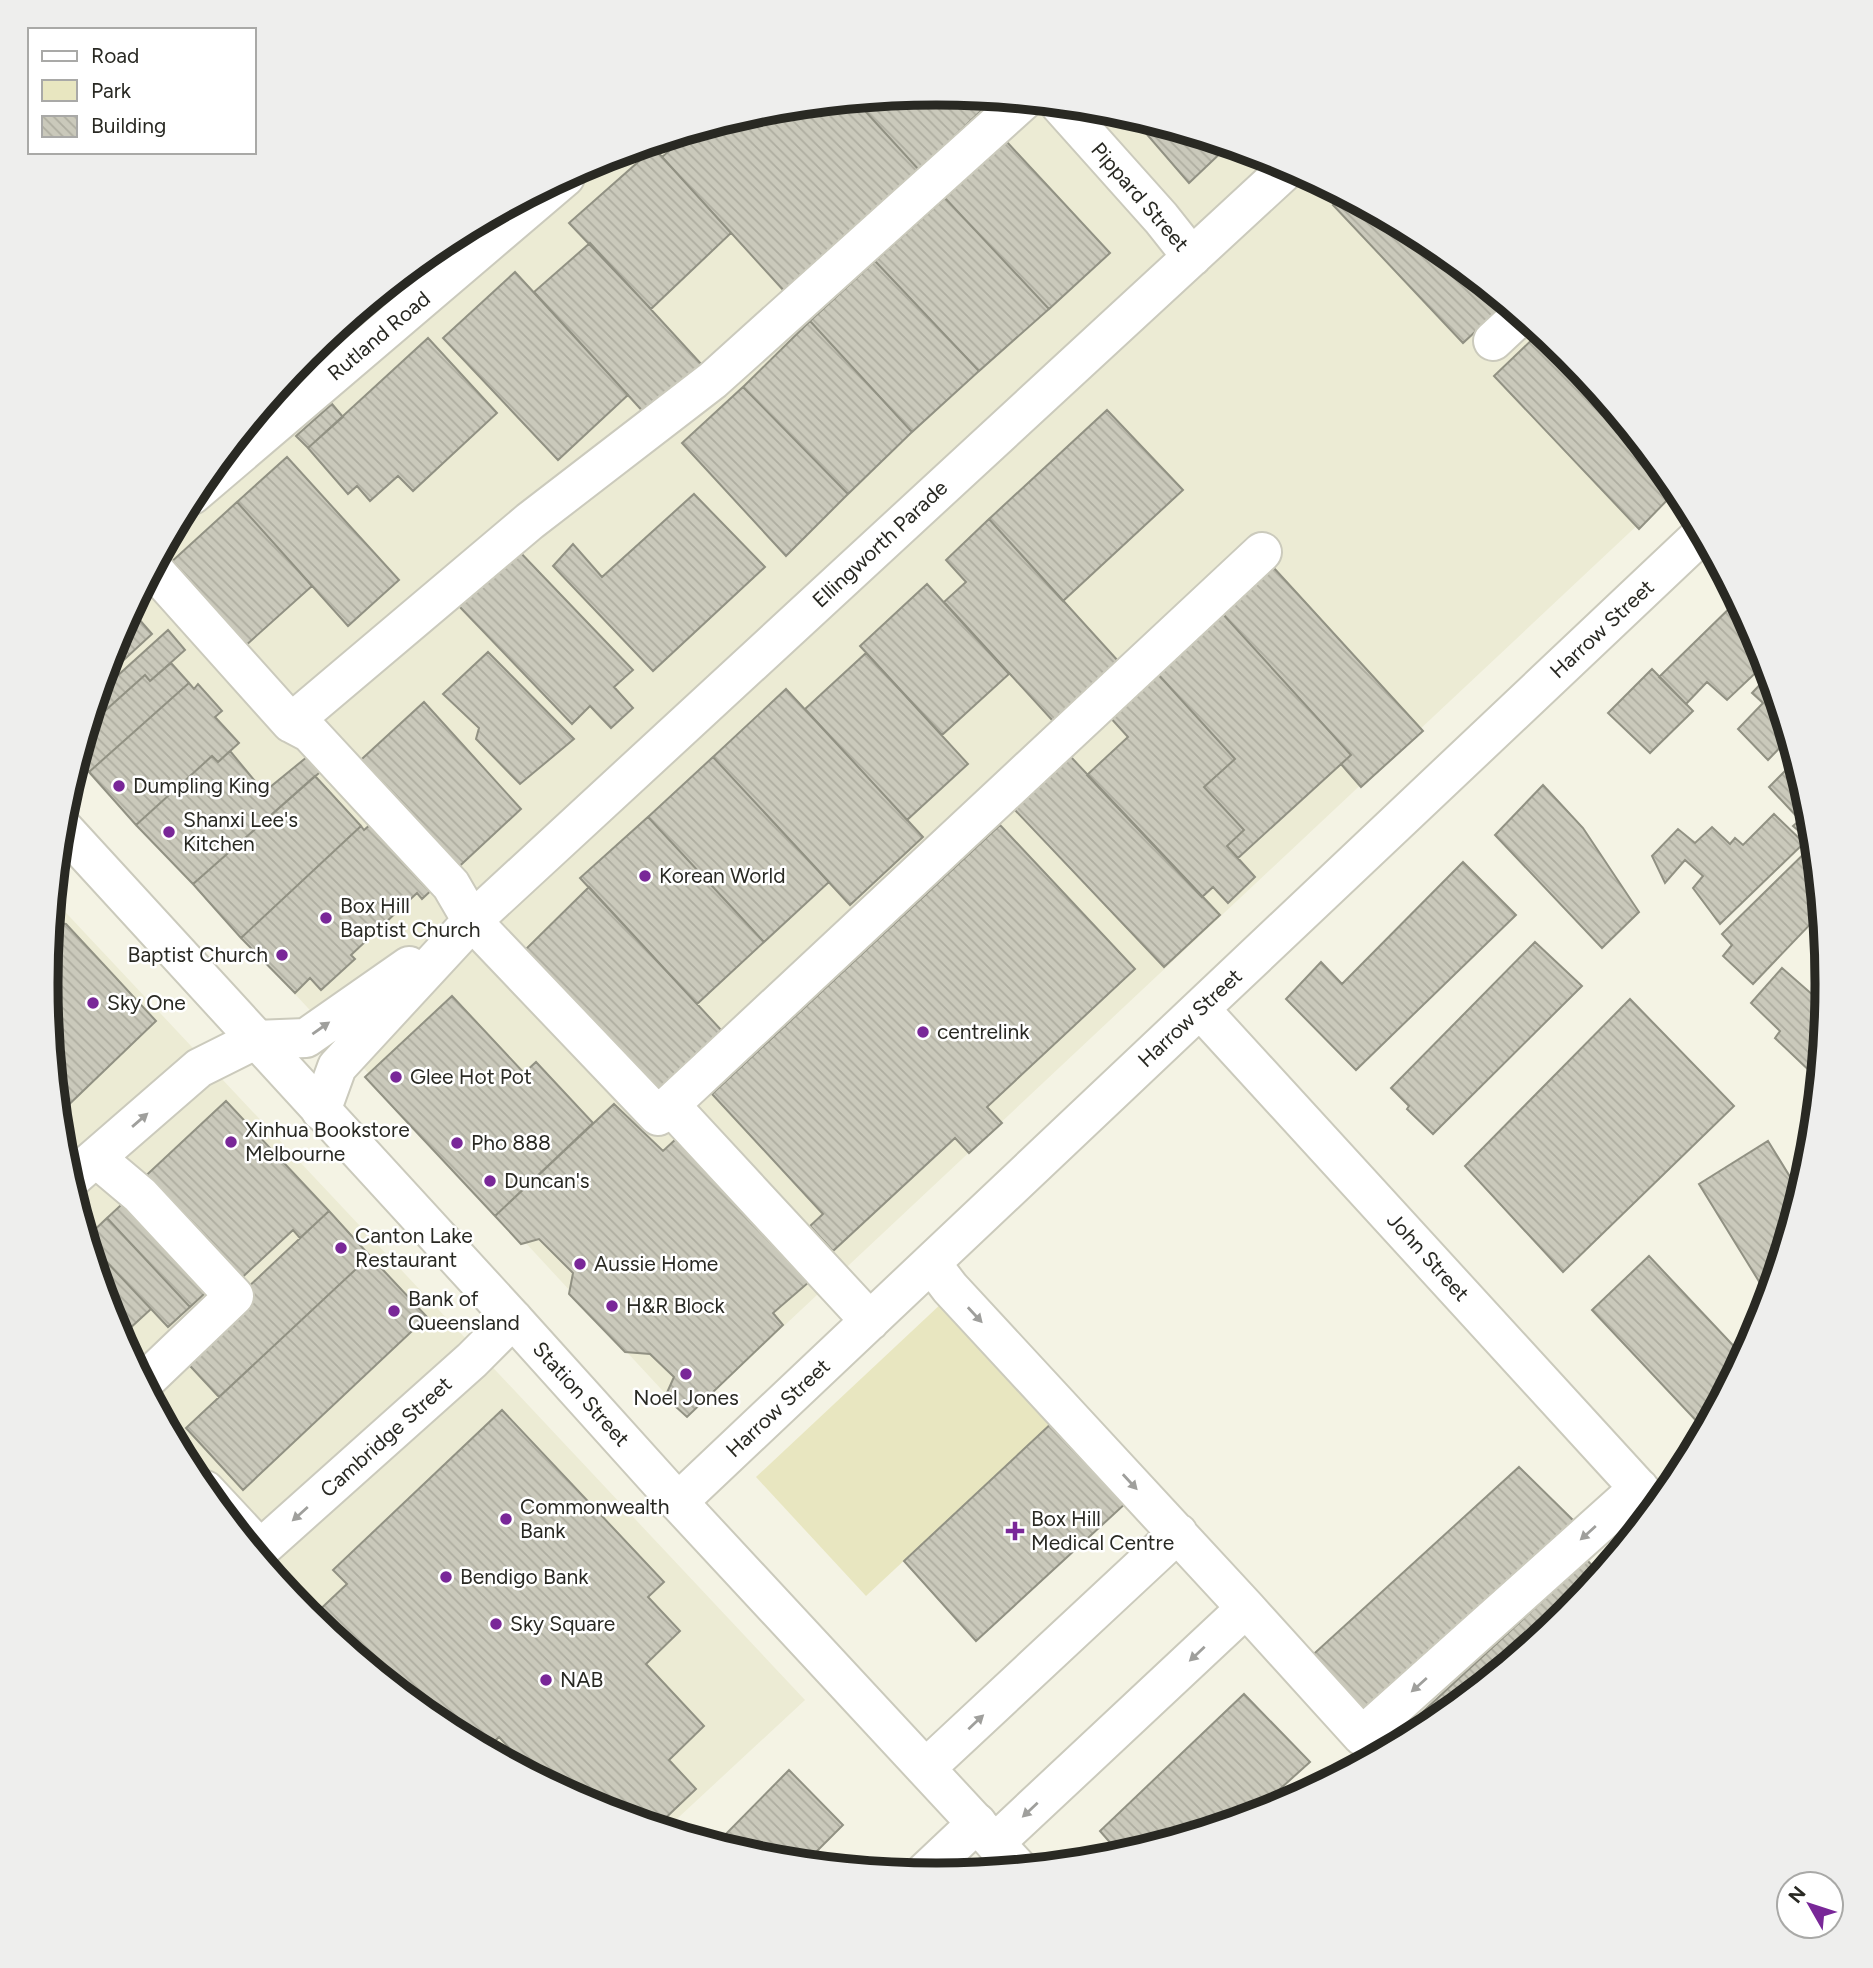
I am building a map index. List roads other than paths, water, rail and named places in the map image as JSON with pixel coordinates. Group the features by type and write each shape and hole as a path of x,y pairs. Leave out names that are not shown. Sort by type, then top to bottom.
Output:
{"street":[{"path":"291,723 530,521 713,380 1015,109"},
{"name":"Pippard Street","path":"1070,116 1161,218 1192,257"},
{"name":"Ellingworth Parade","path":"321,1111 337,1067 472,921 1280,175"},
{"name":"Rutland Road","path":"229,464 534,203"},
{"name":"Harrow Street","path":"678,1502 1695,540"},
{"path":"159,575 291,723 310,733 451,885 472,921 658,1116 1262,552"},
{"name":"Station Street","path":"71,837 678,1502 996,1845"},
{"name":"Ellingworth Parade","path":"255,1040 306,1038 472,921"},
{"name":"John Street","path":"1200,1009 1647,1497"},
{"path":"150,1376 234,1296 140,1195 83,1169 199,1068 255,1040"},
{"path":"670,1105 870,1321"},
{"path":"931,1263 979,1320 1178,1533 1362,1736 1647,1497"},
{"name":"Cambridge Street","path":"263,1547 472,1360 513,1319"},
{"path":"926,1768 1178,1533"},
{"path":"952,1862 996,1845 1247,1608"}],"place":[{"name":"Dumpling King","path":"119,786"},
{"name":"Shanxi Lee's Kitchen","path":"169,832"},
{"name":"Korean World","path":"645,876"},
{"name":"Box Hill Baptist Church","path":"326,918"},
{"name":"Baptist Church","path":"282,955"},
{"name":"Sky One","path":"93,1003"},
{"name":"centrelink","path":"923,1032"},
{"name":"Glee Hot Pot","path":"396,1077"},
{"name":"Xinhua Bookstore Melbourne","path":"231,1142"},
{"name":"Pho 888","path":"457,1143"},
{"name":"Duncan's","path":"490,1181"},
{"name":"Canton Lake Restaurant","path":"341,1248"},
{"name":"Aussie Home","path":"580,1264"},
{"name":"H&R Block","path":"612,1306"},
{"name":"Bank of Queensland","path":"394,1311"},
{"name":"Noel Jones","path":"686,1374"},
{"name":"Commonwealth Bank","path":"506,1519"},
{"name":"Box Hill Medical Centre","path":"1015,1531"},
{"name":"Bendigo Bank","path":"446,1577"},
{"name":"Sky Square","path":"496,1624"},
{"name":"NAB","path":"546,1680"}]}
